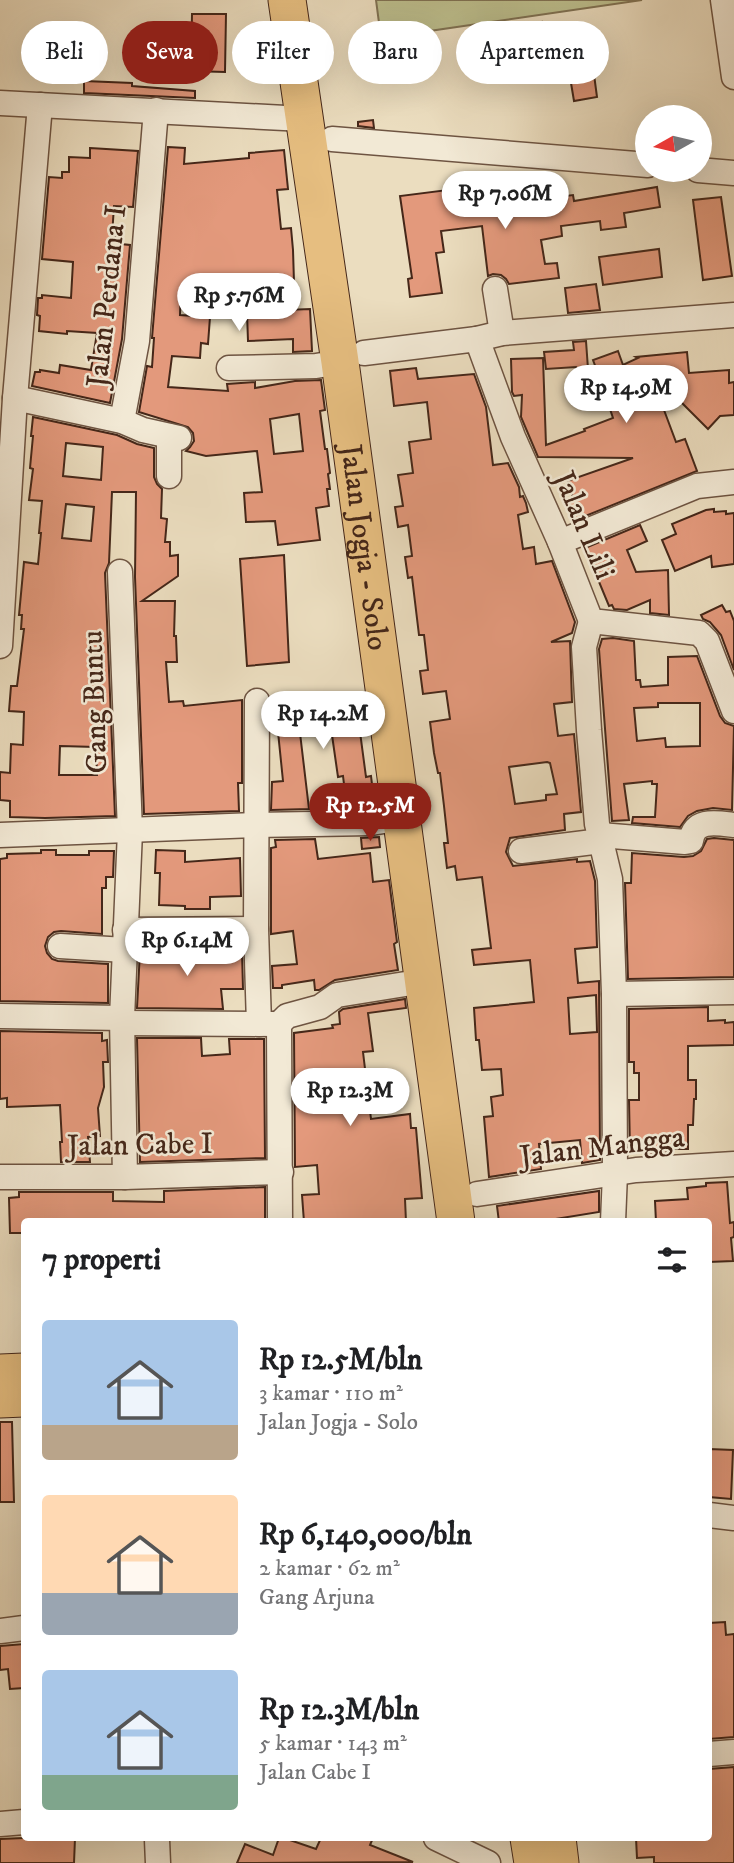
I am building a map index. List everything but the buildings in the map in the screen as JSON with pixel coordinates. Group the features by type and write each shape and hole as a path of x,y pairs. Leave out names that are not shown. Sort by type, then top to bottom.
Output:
{"highway":[{"name":"Jalan Jogja - Solo","path":"287,0 318,129 471,1212"},
{"name":"Jalan Jogja - Solo","path":"312,0 318,129"},
{"name":"Jalan Jogja - Solo","path":"352,358 403,818 424,981 471,1212"},
{"path":"0,1373 21,1372"},
{"path":"0,1399 21,1398"}],"street":[{"path":"723,0 734,78"},
{"path":"0,103 156,110 635,164"},
{"path":"0,646 4,488 15,398 40,105"},
{"name":"Jalan Perdana I","path":"15,398 122,421 137,341 156,110"},
{"path":"712,171 734,173"},
{"path":"495,289 502,333"},
{"path":"229,368 316,366 352,358 477,340 502,333 734,315"},
{"name":"Jalan Lili","path":"477,340 513,437 560,542 591,621 699,633 707,641 734,711"},
{"path":"122,421 143,430 174,437 169,476"},
{"path":"560,542 697,486 734,482"},
{"name":"Gang Buntu","path":"120,572 130,831 123,1020 125,1177"},
{"path":"591,621 584,647 596,811 610,878 614,994 613,1218"},
{"path":"257,701 256,929 269,1024 281,1172 280,1218"},
{"path":"0,835 371,823 403,818"},
{"path":"521,850 600,838 685,842 691,841 695,828 712,822 734,825"},
{"path":"60,946 256,929"},
{"path":"0,1016 269,1024 320,1007 337,995 424,981"},
{"path":"614,994 734,992"},
{"name":"Jalan Mangga","path":"471,1212 615,1173 734,1164"},
{"name":"Jalan Cabe I","path":"0,1177 125,1177 281,1172"},
{"path":"0,1360 21,1359"},
{"path":"0,1413 21,1412"},
{"path":"712,1515 734,1518"},
{"path":"0,1631 21,1628"},
{"path":"712,1754 734,1752"},
{"path":"0,1824 21,1822"},
{"path":"442,1841 488,1863"}],"green space":[{"path":"376,0 642,0 498,21 456,21 456,27 442,29 442,21 379,21"}]}
